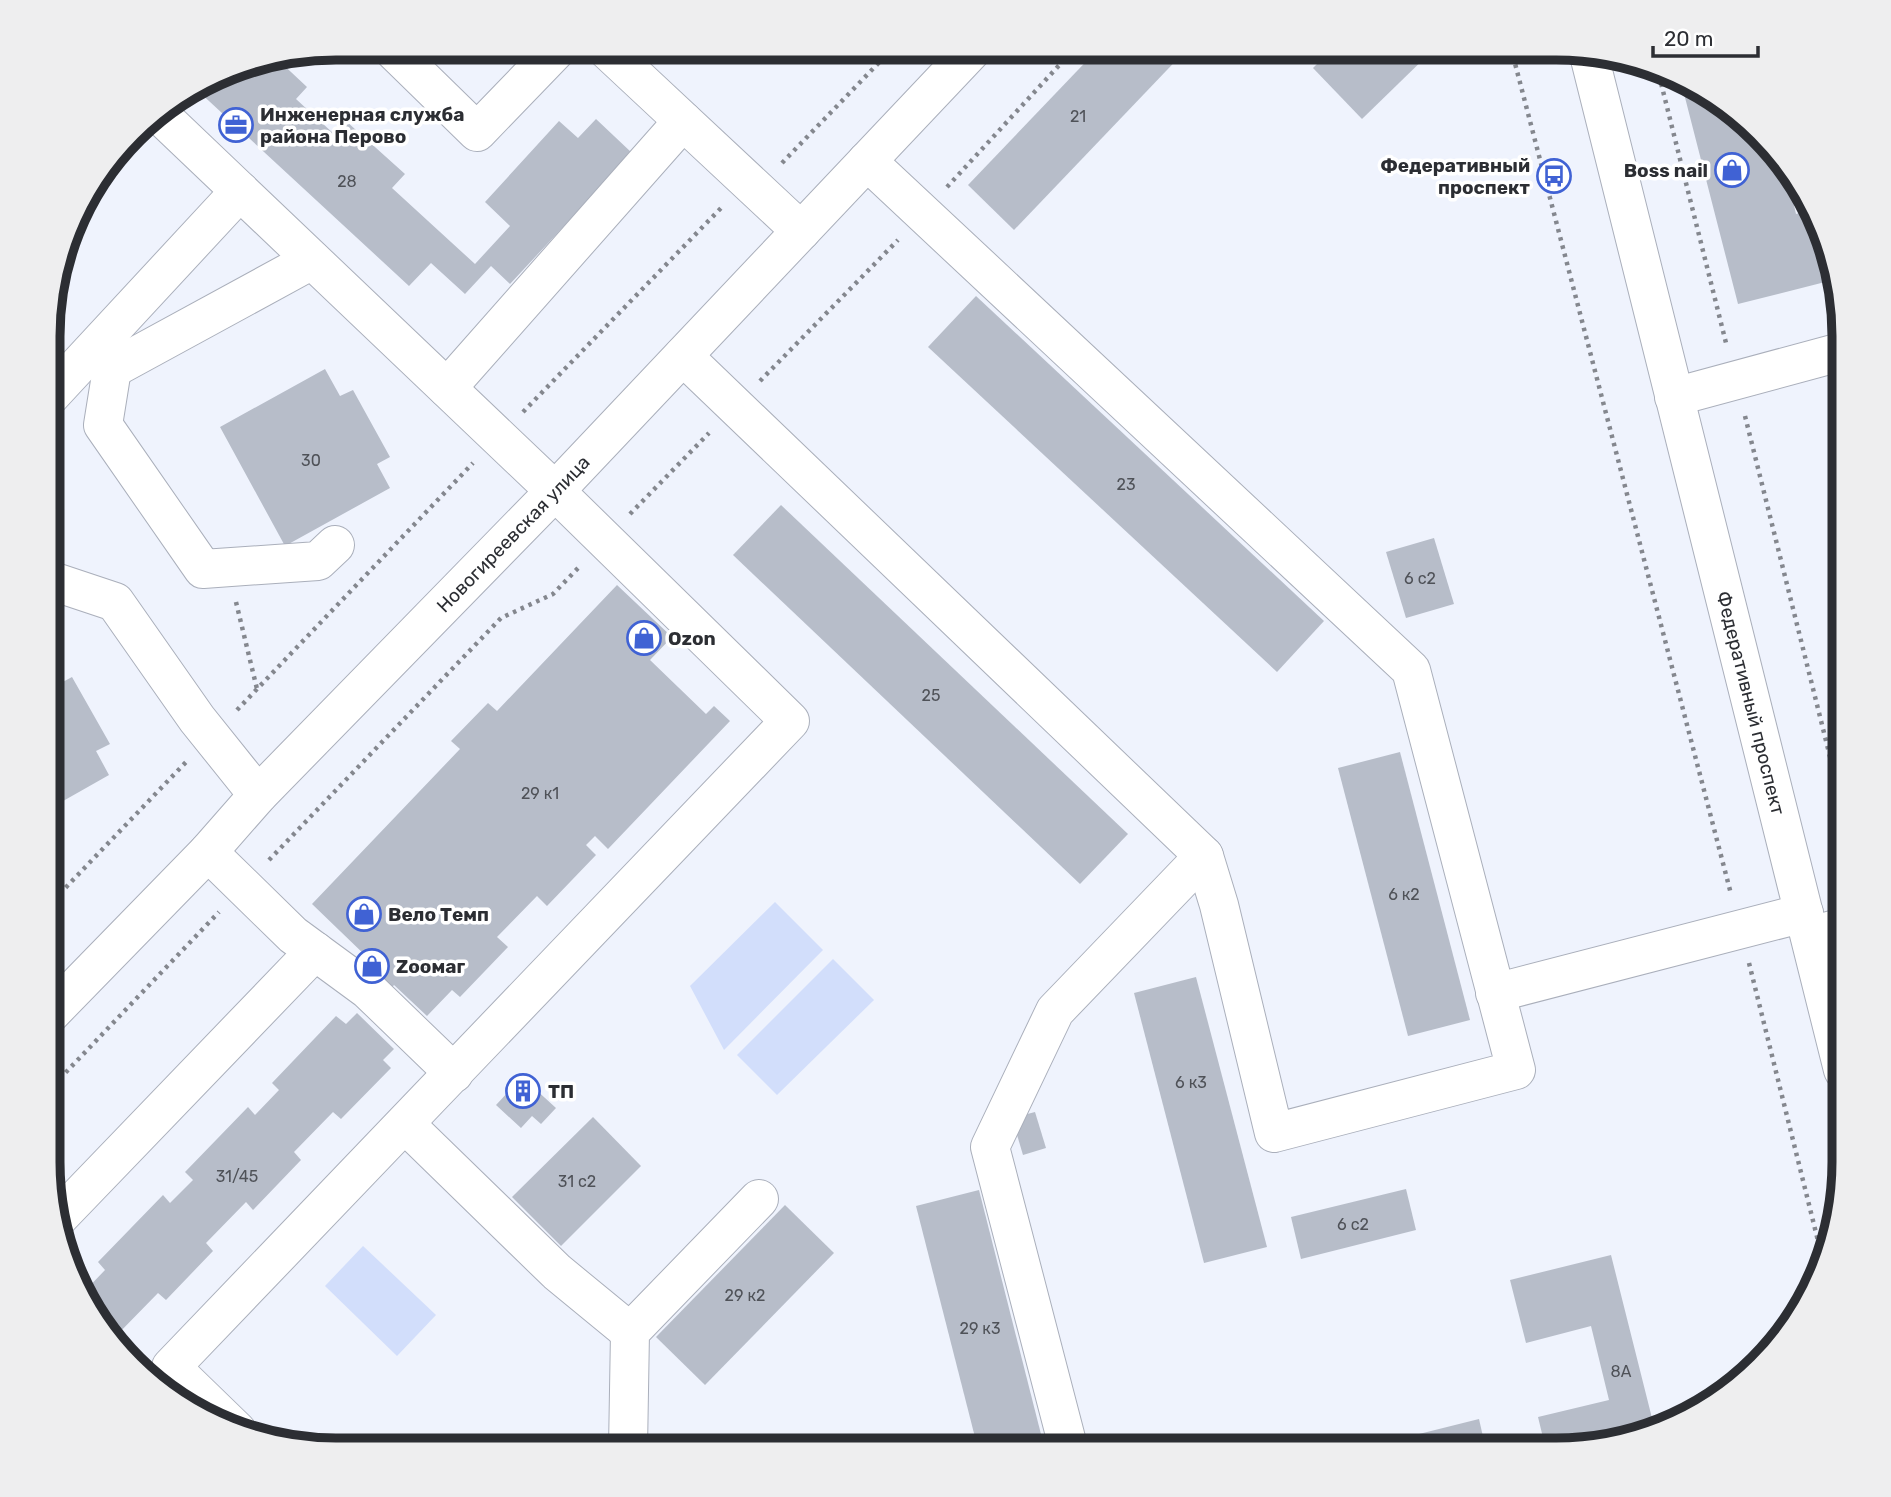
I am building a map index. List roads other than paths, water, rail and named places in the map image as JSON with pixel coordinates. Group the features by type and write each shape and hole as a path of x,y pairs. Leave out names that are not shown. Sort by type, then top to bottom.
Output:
{"main road":[{"path":"403,60 477,132 546,60"},
{"path":"618,60 801,231"},
{"name":"Новогиреевская улица","path":"60,1004 208,852 258,795 555,491 963,60"},
{"name":"Федеративный проспект","path":"1591,62 1674,397 1819,925 1832,1004"},
{"path":"164,119 555,491 790,721 171,1367 216,1410"},
{"path":"447,388 683,121"},
{"path":"683,356 1204,856 1219,905 1274,1133 1516,1070 1411,670 867,161"},
{"path":"240,191 103,359 103,425 203,569 318,561 335,545"},
{"path":"60,384 103,359 312,260"},
{"path":"1674,397 1832,354"},
{"path":"60,584 115,602 197,719 258,795"},
{"path":"208,852 293,935 368,990 454,1073"},
{"path":"1066,1438 990,1147 1055,1011 1204,856"},
{"path":"1495,993 1740,929 1819,925"},
{"path":"64,1212 315,951"},
{"path":"405,1124 557,1272 630,1332"},
{"path":"628,1438 630,1332 759,1199"}],"place":[{"name":"Инженерная служба района Перово","path":"236,125"},
{"name":"Boss nail","path":"1732,170"},
{"name":"Федеративный проспект","path":"1554,176"},
{"name":"Ozon","path":"644,638"},
{"name":"Вело Темп","path":"364,914"},
{"name":"Zooмаг","path":"372,966"},
{"name":"ТП","path":"523,1091"}]}
